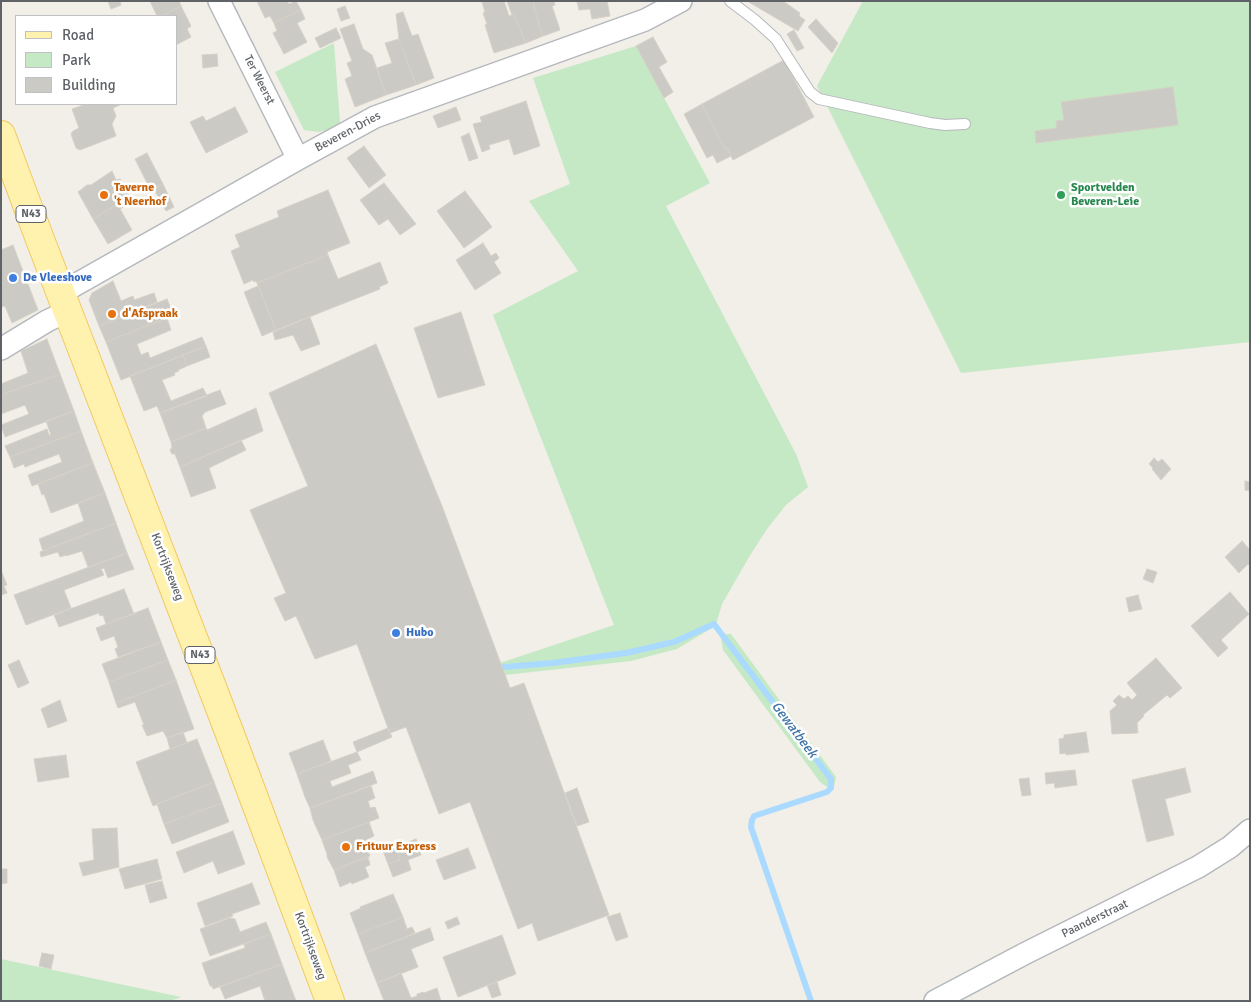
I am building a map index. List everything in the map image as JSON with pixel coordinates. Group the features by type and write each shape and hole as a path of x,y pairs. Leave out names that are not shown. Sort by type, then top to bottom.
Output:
{"main road":[{"name":"Kortrijkseweg","path":"1,135 220,706 330,1001"}],"street":[{"name":"Ter Weerst","path":"219,1 298,158"},
{"name":"Beveren-Dries","path":"1,348 48,321 64,302 298,158 375,117 645,20 681,1"},
{"name":"Paanderstraat","path":"935,1001 1198,867 1230,847 1250,830"}],"lane":[{"path":"730,1 776,39 810,92 818,99 930,124 965,124"}],"green space":[{"name":"Sportvelden Beveren-Leie","path":"863,1 1250,1 1250,342 961,373 817,86"},
{"path":"334,43 340,123 319,132 304,130 275,72"},
{"path":"636,46 710,183 666,206 796,454 808,487 786,505 767,529 722,604 716,624 712,628 677,649 631,661 505,675 500,663 614,625 493,315 578,271 529,201 570,184 533,78"},
{"path":"726,634 731,634 836,777 834,786 827,787 820,782 723,650 721,639"},
{"path":"1,959 181,997 170,1001 1,1001"}],"building":[{"path":"108,1 120,1 121,5 111,9"},
{"path":"150,1 179,1 181,6 163,15 157,15"},
{"path":"257,1 287,1 289,4 296,1 301,10 274,23 270,16 265,18"},
{"path":"504,1 509,16 514,14 526,43 494,53 485,25 487,24 482,2"},
{"path":"507,1 533,1 543,36 526,43"},
{"path":"533,1 554,1 555,5 552,6 560,30 543,36"},
{"path":"577,1 607,1 610,16 592,19 590,9 579,10"},
{"path":"747,1 783,1 800,13 799,16 805,20 798,31"},
{"path":"181,6 191,26 187,29 191,37 178,44 178,15 163,15"},
{"path":"345,6 350,18 341,21 337,9"},
{"path":"301,10 305,19 297,23 307,42 284,54 273,33 277,31 274,23"},
{"path":"403,12 412,36 418,34 434,78 416,85 399,39 396,14"},
{"path":"816,19 838,43 832,53 808,27"},
{"path":"354,24 363,49 372,55 386,95 355,107 345,79 352,76 347,63 352,61 340,29"},
{"path":"336,28 341,38 320,48 315,38"},
{"path":"794,30 804,48 797,51 787,34"},
{"path":"653,37 667,62 659,67 673,92 664,98 636,46"},
{"path":"399,39 416,85 386,95 377,68 392,63 385,43"},
{"path":"217,54 218,66 203,68 202,55"},
{"path":"784,60 814,117 733,160 727,148 725,149 702,104"},
{"path":"1173,87 1178,125 1036,143 1035,131 1057,128 1056,121 1064,120 1061,102"},
{"path":"526,101 540,146 514,155 509,139 489,145 490,149 482,152 473,124 482,122 480,117"},
{"path":"702,104 725,149 727,148 731,156 717,163 713,155 707,158 684,114"},
{"path":"83,105 120,105 113,108 116,116 112,124 116,136 80,150 76,148 71,134 79,128 72,109"},
{"path":"235,107 248,132 206,153 190,122 203,116 206,121"},
{"path":"456,107 461,120 438,128 433,116"},
{"path":"469,133 478,158 469,161 461,137"},
{"path":"364,146 386,175 369,188 347,158"},
{"path":"147,153 163,184 154,189 150,189 135,159"},
{"name":"Taverne 't Neerhof","path":"112,171 116,180 120,179 130,197 93,219 78,192"},
{"path":"384,183 416,224 400,235 388,219 379,225 360,200"},
{"path":"163,184 174,207 166,211 154,189"},
{"path":"328,190 350,243 327,252 328,255 257,283 253,280 244,284 231,251 240,247 235,235 279,217 277,211"},
{"path":"465,191 492,227 464,248 437,211"},
{"path":"130,197 133,201 120,209 132,230 108,244 93,219"},
{"path":"483,243 491,256 496,253 499,258 494,262 501,273 475,290 456,260"},
{"name":"De Vleeshove","path":"13,245 38,310 12,323 5,306 1,307 1,250"},
{"path":"328,255 338,279 380,262 388,283 379,287 380,289 276,330 257,283"},
{"name":"d'Afspraak","path":"113,281 121,301 133,296 134,300 154,293 157,302 99,326 89,300 92,293"},
{"path":"258,286 276,330 262,336 244,292"},
{"path":"167,299 173,314 106,342 99,326"},
{"path":"461,312 485,385 438,398 414,328"},
{"path":"310,317 320,344 301,351 293,335 275,340 273,332"},
{"path":"167,318 171,330 137,344 141,355 148,352 150,358 202,337 206,346 121,380 106,342"},
{"path":"47,339 60,374 1,395 1,384 28,373 21,351"},
{"name":"Hubo","path":"376,344 442,506 510,688 524,683 609,915 538,941 532,923 518,929 470,802 439,814 406,727 390,733 357,644 315,659 296,616 285,621 274,598 286,593 250,510 308,486 269,393"},
{"path":"206,346 210,357 187,366 183,355"},
{"path":"183,355 187,366 174,373 175,375 162,380 171,401 203,388 207,396 160,413 157,406 144,411 130,376"},
{"path":"60,374 74,411 5,437 1,425 29,414 25,405 1,414 1,395"},
{"path":"220,390 226,404 205,412 202,416 206,428 171,442 160,413"},
{"path":"256,408 263,431 180,467 175,454 172,454 170,450 172,447 171,442 206,428 207,430"},
{"path":"74,411 81,431 10,457 5,446 47,429 49,435 51,435 46,421"},
{"path":"81,431 93,463 32,486 28,475 62,462 59,454 25,467 24,464 14,468 10,457"},
{"path":"241,440 246,450 209,468 216,488 191,497 180,467"},
{"path":"1154,458 1158,462 1162,459 1171,469 1161,480 1149,464"},
{"path":"93,463 105,493 51,513 38,484"},
{"path":"1245,481 1250,482 1250,491 1245,490"},
{"path":"105,493 116,523 43,551 39,539 84,521 78,503"},
{"path":"116,523 127,553 88,567 82,551 60,557 58,552 41,557 40,552"},
{"path":"1242,541 1250,550 1250,566 1248,564 1239,573 1225,557"},
{"path":"127,553 134,569 108,578 104,568 101,569 104,575 64,590 71,608 26,625 14,595"},
{"path":"1147,569 1157,572 1153,583 1143,579"},
{"path":"1,570 7,585 4,586 7,593 1,595"},
{"path":"124,589 134,614 106,624 103,615 100,616 99,613 59,627 54,615"},
{"path":"1230,592 1249,614 1221,640 1228,648 1218,657 1191,626"},
{"path":"1138,595 1142,609 1129,612 1126,598"},
{"path":"148,608 161,642 118,657 115,649 118,647 114,636 101,641 96,628"},
{"path":"161,642 168,660 109,682 102,664"},
{"path":"1156,658 1182,688 1170,698 1167,695 1143,715 1137,723 1138,733 1112,734 1110,711 1117,705 1113,701 1119,695 1124,699 1128,696 1132,700 1137,695 1127,683"},
{"path":"19,660 29,683 18,688 8,665"},
{"path":"168,660 176,680 116,703 109,682"},
{"path":"176,680 194,729 167,738 163,731 147,736 135,702 118,708 116,703"},
{"path":"60,700 67,721 48,728 41,709"},
{"path":"388,728 392,737 357,752 353,742"},
{"path":"183,732 187,743 170,749 167,738"},
{"path":"1086,732 1089,752 1060,754 1059,739 1064,738 1064,735"},
{"path":"197,739 214,782 153,806 136,762"},
{"path":"323,740 331,761 297,774 289,753"},
{"path":"357,752 361,760 348,765 351,773 330,781 332,787 373,771 377,783 310,808 297,774"},
{"path":"66,755 69,777 38,782 34,759"},
{"path":"1185,768 1191,792 1165,799 1174,835 1147,842 1132,780"},
{"path":"1075,770 1077,785 1055,788 1054,783 1046,784 1045,773"},
{"path":"1029,778 1031,795 1022,796 1019,779"},
{"path":"214,782 222,803 164,824 157,804"},
{"path":"371,786 375,798 368,801 370,808 375,807 379,818 322,840 310,808"},
{"path":"577,788 589,822 577,826 565,793"},
{"path":"222,803 229,822 172,844 164,824"},
{"name":"Frituur Express","path":"369,822 374,836 364,841 370,856 334,870 327,857 322,840"},
{"path":"117,828 119,867 83,876 79,863 94,860 92,829"},
{"path":"233,831 245,864 218,874 213,861 184,873 176,852"},
{"path":"416,839 421,855 408,860 411,870 393,877 388,864 400,860 396,847"},
{"path":"396,847 400,860 388,864 383,851"},
{"path":"468,848 476,868 444,880 436,860"},
{"path":"368,857 370,865 365,867 369,877 340,887 334,870"},
{"path":"157,859 162,879 125,889 119,869"},
{"path":"1,869 7,869 7,883 1,884"},
{"path":"162,881 167,898 150,903 145,885"},
{"path":"252,883 260,904 205,926 197,903"},
{"path":"393,894 403,917 358,934 350,913"},
{"path":"620,913 628,937 616,941 607,917"},
{"path":"403,917 407,929 412,927 415,933 365,953 358,934"},
{"path":"457,917 460,924 448,929 445,922"},
{"path":"230,918 235,919 240,932 266,922 271,934 210,956 200,929"},
{"path":"430,928 434,940 411,949 418,967 377,983 365,953"},
{"path":"271,934 282,964 213,989 210,986 202,963 245,948 244,944"},
{"path":"502,935 516,974 458,997 443,957"},
{"path":"42,953 54,955 51,969 39,966"},
{"path":"282,964 296,1001 265,1001 260,986 225,999 220,987"},
{"path":"401,973 411,998 417,996 417,994 437,988 441,1001 384,1001 377,983"},
{"path":"497,982 501,995 492,998 487,985"}],"waterway":[{"name":"Gewatbeek","path":"504,667 553,663 626,653 674,642 714,624 831,779 831,788 827,792 754,816 751,827 811,1001"}],"place":[{"name":"Taverne 't Neerhof","path":"104,195"},
{"name":"Sportvelden Beveren-Leie","path":"1061,195"},
{"name":"De Vleeshove","path":"13,278"},
{"name":"d'Afspraak","path":"112,314"},
{"name":"Hubo","path":"396,633"},
{"name":"Frituur Express","path":"346,847"}]}
